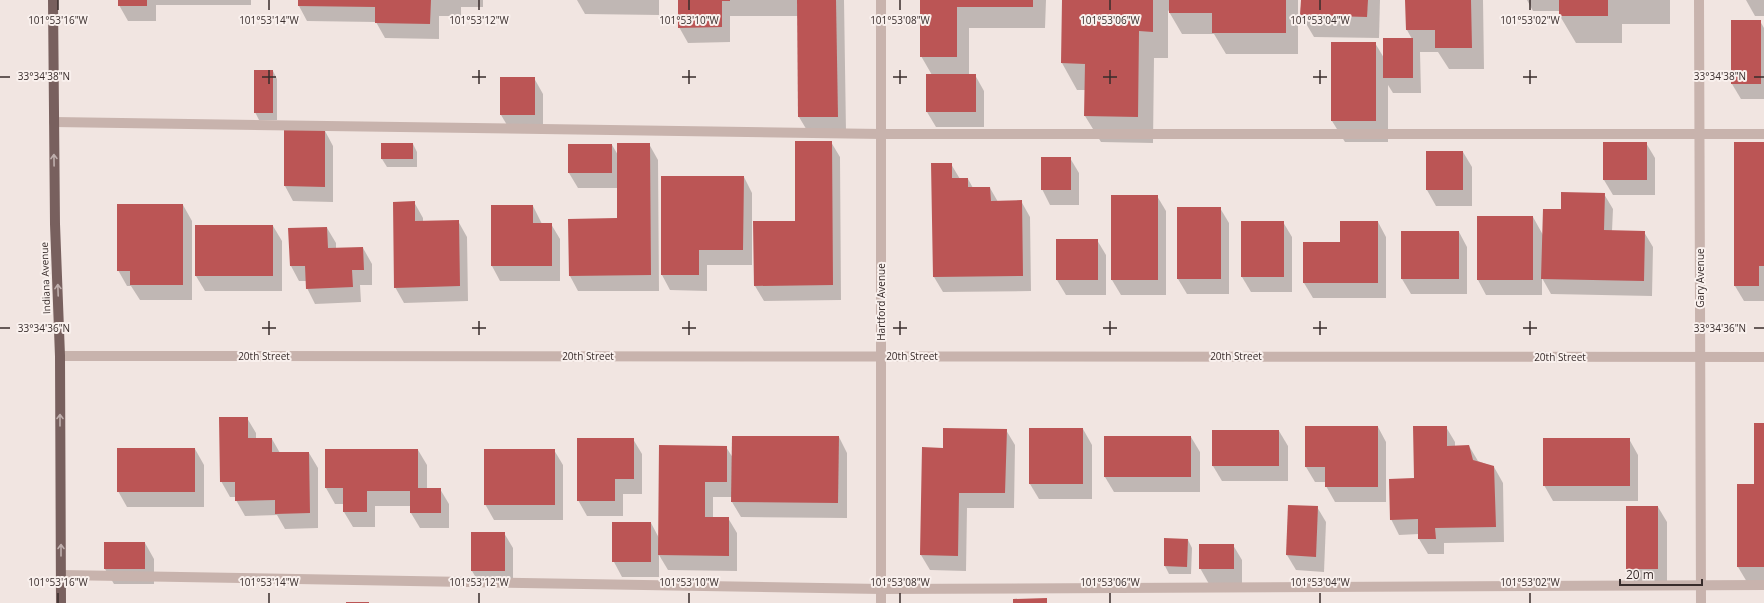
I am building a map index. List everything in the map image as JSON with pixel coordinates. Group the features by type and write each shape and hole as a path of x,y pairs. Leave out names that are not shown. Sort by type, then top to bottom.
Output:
{"main road":[{"name":"Indiana Avenue","path":"53,0 55,224 60,356 61,603"}],"street":[{"name":"Hartford Avenue","path":"881,0 881,603"},
{"name":"Gary Avenue","path":"1699,0 1701,603"},
{"path":"54,122 881,134 1764,134"},
{"name":"20th Street","path":"60,356 1764,357"},
{"path":"61,575 881,589 1764,585"}],"building":[{"path":"118,0 147,0 147,6 118,6"},
{"path":"298,0 431,0 430,24 375,23 375,7 298,6"},
{"path":"678,0 730,1 722,1 722,27 678,28"},
{"path":"797,0 836,0 838,117 798,117"},
{"path":"920,0 1033,0 1033,7 957,7 957,57 920,57"},
{"path":"1062,0 1153,0 1153,32 1139,31 1138,117 1084,116 1085,64 1061,63"},
{"path":"1169,0 1286,0 1286,33 1212,33 1212,13 1169,13"},
{"path":"1301,0 1368,0 1367,17 1300,15"},
{"path":"1405,0 1471,0 1472,48 1435,48 1435,30 1406,30"},
{"path":"1559,0 1608,0 1608,16 1559,16"},
{"path":"1731,20 1761,20 1761,84 1731,84"},
{"path":"1383,38 1413,38 1413,78 1383,78"},
{"path":"1331,42 1376,42 1376,121 1331,121"},
{"path":"254,70 273,70 273,113 254,113"},
{"path":"926,74 976,74 976,112 926,112"},
{"path":"500,77 535,77 535,115 500,115"},
{"path":"284,130 325,130 325,187 284,186"},
{"path":"795,141 832,141 833,285 754,286 753,221 795,221"},
{"path":"1603,142 1647,142 1647,180 1603,180"},
{"path":"1734,142 1764,142 1764,266 1759,266 1759,286 1734,286"},
{"path":"381,143 413,143 413,159 381,159"},
{"path":"617,143 650,143 651,275 569,276 568,219 617,218"},
{"path":"568,144 612,144 612,173 568,173"},
{"path":"1426,151 1463,151 1463,190 1426,190"},
{"path":"1041,157 1071,157 1071,190 1041,190"},
{"path":"931,163 952,163 952,178 968,178 968,187 990,187 991,201 1022,200 1023,276 933,277"},
{"path":"661,176 744,176 743,250 699,250 699,275 661,275"},
{"path":"1561,192 1605,193 1604,230 1645,231 1644,281 1541,279 1543,209 1561,209"},
{"path":"1111,195 1158,195 1158,280 1111,280"},
{"path":"415,201 415,221 459,220 460,286 394,288 393,202"},
{"path":"117,204 183,204 183,285 130,285 130,271 117,271"},
{"path":"491,205 533,205 533,223 552,223 552,266 491,266"},
{"path":"1177,207 1221,207 1221,279 1177,279"},
{"path":"1477,216 1533,216 1533,280 1477,280"},
{"path":"1241,221 1284,221 1284,277 1241,277"},
{"path":"1340,221 1378,221 1378,283 1303,283 1303,242 1340,242"},
{"path":"195,225 273,225 273,276 195,276"},
{"path":"327,227 328,248 363,247 364,270 352,270 353,287 306,289 305,266 290,266 288,228"},
{"path":"1401,231 1459,231 1459,279 1401,279"},
{"path":"1056,239 1098,239 1098,280 1056,280"},
{"path":"219,417 248,417 248,438 272,438 272,452 309,452 310,513 275,514 275,500 235,501 235,482 220,482"},
{"path":"1754,423 1764,423 1764,567 1737,567 1737,484 1754,484"},
{"path":"1305,426 1378,426 1378,487 1325,487 1325,467 1305,467"},
{"path":"1413,426 1447,426 1447,446 1469,445 1473,460 1494,466 1496,527 1435,528 1436,539 1418,539 1418,519 1390,520 1389,479 1414,478"},
{"path":"943,428 1007,429 1005,493 959,493 958,556 920,555 922,447 943,448"},
{"path":"1029,428 1083,428 1083,484 1029,484"},
{"path":"1212,430 1279,430 1279,466 1212,466"},
{"path":"732,436 839,436 838,503 731,502"},
{"path":"1104,436 1191,436 1191,477 1104,477"},
{"path":"577,438 634,438 634,479 615,479 615,501 577,501"},
{"path":"1543,438 1630,438 1630,486 1543,486"},
{"path":"659,445 727,446 727,482 705,482 705,517 729,517 729,556 658,555"},
{"path":"117,448 195,448 195,492 117,492"},
{"path":"325,449 418,449 418,488 441,488 441,513 410,513 410,491 367,491 367,512 343,512 343,488 325,488"},
{"path":"484,449 555,449 555,505 484,505"},
{"path":"1288,505 1318,506 1316,557 1286,555"},
{"path":"1626,506 1658,506 1658,569 1626,569"},
{"path":"612,522 651,522 651,562 612,562"},
{"path":"471,532 505,532 505,571 471,571"},
{"path":"1164,538 1188,539 1187,567 1164,566"},
{"path":"104,542 145,542 145,569 104,569"},
{"path":"1199,544 1234,544 1234,569 1199,569"},
{"path":"1047,598 1047,603 1013,603 1013,599"},
{"path":"369,602 369,603 346,603"}]}
